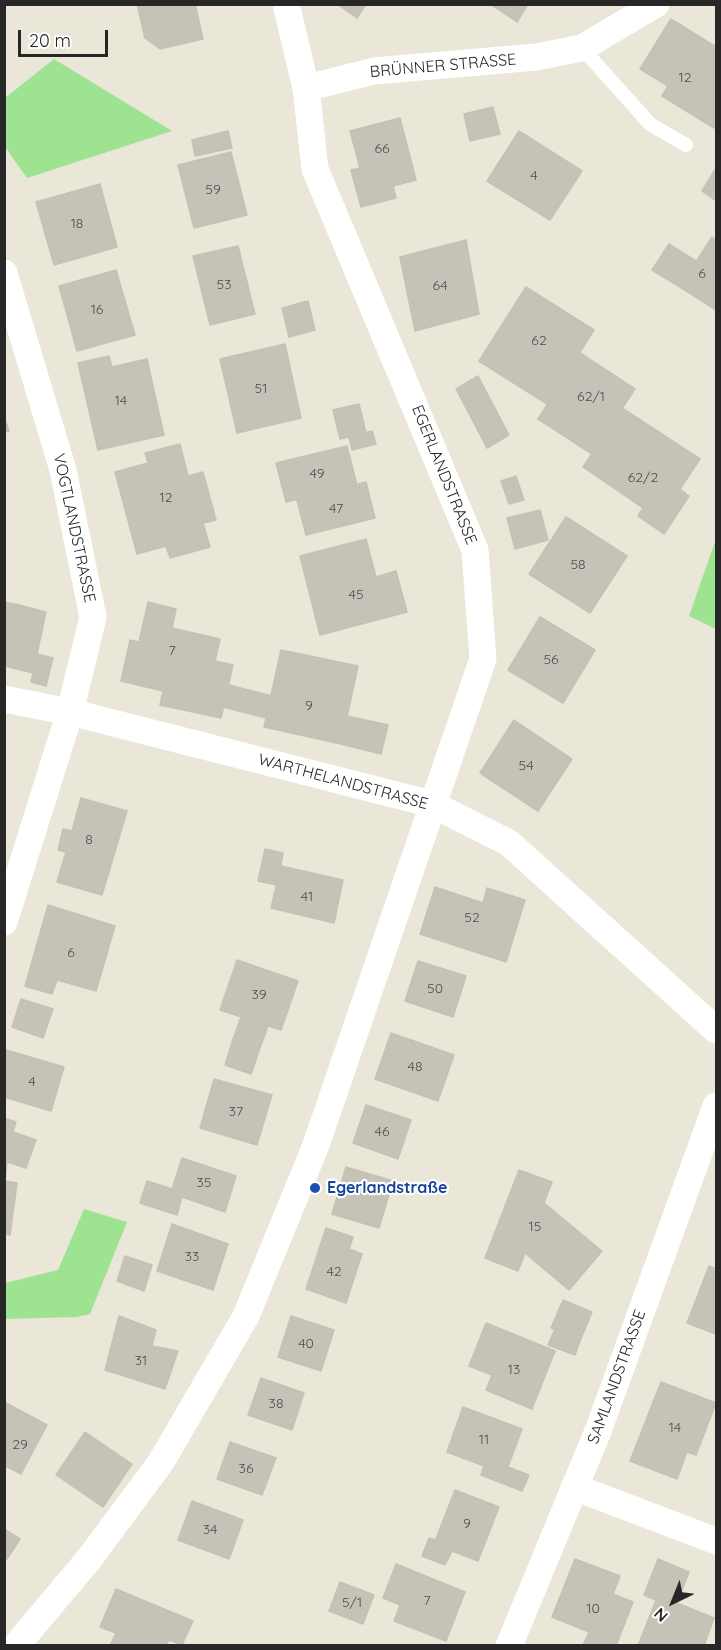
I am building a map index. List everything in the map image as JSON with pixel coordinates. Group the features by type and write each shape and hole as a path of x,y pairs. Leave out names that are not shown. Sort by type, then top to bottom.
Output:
{"street":[{"name":"EGERLANDSTRASSE","path":"16,1646 89,1559 160,1462 246,1316 316,1145 483,659 475,550 315,169 306,88 286,4"},
{"name":"BRÜNNER STRASSE","path":"306,88 374,71 536,57 582,48 656,4"},
{"name":"VOGTLANDSTRASSE","path":"4,273 63,470 93,617 69,712 4,922"},
{"name":"WARTHELANDSTRASSE","path":"4,699 69,712 432,804 509,843 717,1030"},
{"name":"SAMLANDSTRASSE","path":"509,1646 598,1431 717,1106"},
{"path":"574,1487 717,1541"}],"lane":[{"path":"582,48 650,124 686,145"}],"green space":[{"path":"54,59 172,131 27,178 5,147 5,98"},
{"path":"716,539 716,629 689,616"},
{"path":"84,1209 127,1222 90,1314 77,1317 5,1319 5,1283 58,1270"}],"building":[{"path":"137,4 195,4 203,39 160,49 145,38"},
{"path":"337,4 366,4 357,18"},
{"path":"490,4 528,4 517,22"},
{"path":"671,19 716,47 716,123 714,128 662,96 668,86 640,69"},
{"path":"493,107 500,134 470,141 464,114"},
{"path":"400,118 416,180 393,186 396,198 361,207 351,170 360,168 350,131"},
{"path":"228,131 232,148 195,156 192,140"},
{"path":"519,131 582,171 550,220 487,181"},
{"path":"231,152 247,215 194,228 178,165"},
{"path":"716,168 716,201 702,191"},
{"path":"100,184 117,247 54,265 36,202"},
{"path":"712,237 716,240 716,310 680,287"},
{"path":"466,240 479,314 415,331 400,257"},
{"path":"669,244 696,261 680,287 652,270"},
{"path":"238,246 255,314 210,325 193,256"},
{"path":"116,270 135,335 77,351 59,286"},
{"path":"526,287 594,330 547,404 479,361"},
{"path":"308,301 315,330 289,337 282,308"},
{"path":"285,344 301,418 237,433 220,359"},
{"path":"580,353 635,389 592,454 538,419"},
{"path":"109,356 112,367 147,359 164,435 98,450 78,363"},
{"path":"478,376 509,435 487,448 456,389"},
{"path":"359,404 366,433 340,439 333,410"},
{"path":"622,408 700,459 680,489 689,496 664,534 638,516 643,508 583,467"},
{"path":"4,417 9,431 4,432"},
{"path":"372,431 376,444 352,450 349,437"},
{"path":"180,444 188,476 203,472 216,520 203,523 210,547 170,558 166,546 137,554 115,472 148,463 145,453"},
{"path":"347,446 357,485 286,502 276,463"},
{"path":"516,476 524,500 509,504 501,481"},
{"path":"366,482 375,518 306,535 297,500"},
{"path":"540,510 548,540 515,549 507,518"},
{"path":"566,517 627,556 590,613 529,574"},
{"path":"366,539 376,577 396,571 407,612 320,635 300,556"},
{"path":"4,602 19,605 5,666 4,666"},
{"path":"148,602 176,609 172,628 220,639 215,661 233,665 221,718 160,705 163,691 121,681 130,640 139,642"},
{"path":"19,605 46,612 33,673 5,666"},
{"path":"540,617 595,650 563,703 508,670"},
{"path":"281,650 358,666 341,744 264,727"},
{"path":"37,654 53,658 46,686 31,682"},
{"path":"229,685 272,696 266,718 223,707"},
{"path":"347,716 388,725 381,754 341,744"},
{"path":"514,720 572,759 538,811 480,773"},
{"path":"81,798 127,811 102,895 57,882 66,852 58,850 63,829 72,831"},
{"path":"265,849 283,853 277,885 258,881"},
{"path":"281,866 343,880 334,923 271,908"},
{"path":"435,887 483,903 487,888 525,900 506,962 420,934"},
{"path":"48,905 115,926 96,991 57,980 52,994 25,986"},
{"path":"237,960 298,981 281,1030 220,1010"},
{"path":"418,961 466,976 453,1017 405,1001"},
{"path":"21,999 53,1009 43,1038 12,1027"},
{"path":"241,1017 268,1026 260,1048 233,1039"},
{"path":"391,1033 454,1055 438,1101 375,1079"},
{"path":"233,1039 260,1048 251,1074 225,1065"},
{"path":"6,1050 64,1067 51,1111 4,1097"},
{"path":"214,1079 272,1095 257,1145 200,1128"},
{"path":"366,1105 411,1120 398,1159 353,1143"},
{"path":"4,1118 16,1122 13,1132 36,1140 26,1168 4,1161"},
{"path":"182,1158 236,1176 225,1212 171,1193"},
{"path":"4,1161 7,1162 5,1181 17,1183 10,1235 4,1234"},
{"path":"346,1167 393,1181 379,1228 332,1214"},
{"path":"519,1170 552,1182 544,1203 602,1251 569,1290 525,1253 518,1271 485,1258"},
{"path":"147,1181 172,1189 171,1193 182,1197 177,1215 140,1203"},
{"path":"172,1224 228,1244 213,1290 157,1271"},
{"path":"326,1228 353,1237 349,1249 362,1254 346,1303 306,1289"},
{"path":"125,1256 152,1265 144,1291 117,1281"},
{"path":"709,1266 716,1269 716,1334 687,1323"},
{"path":"563,1300 592,1312 580,1341 551,1328"},
{"path":"119,1316 156,1330 152,1346 178,1351 165,1389 105,1370"},
{"path":"291,1316 334,1330 321,1371 278,1357"},
{"path":"486,1323 555,1351 532,1409 486,1390 492,1375 469,1366"},
{"path":"555,1329 580,1341 575,1355 548,1345"},
{"path":"261,1378 304,1393 292,1430 248,1415"},
{"path":"661,1382 716,1403 696,1455 687,1452 677,1479 630,1461"},
{"path":"6,1403 47,1425 21,1474 4,1465"},
{"path":"463,1407 522,1429 508,1467 529,1475 522,1491 481,1475 484,1466 447,1452"},
{"path":"85,1432 132,1464 103,1507 56,1475"},
{"path":"230,1442 276,1458 262,1495 217,1479"},
{"path":"455,1490 499,1507 478,1561 434,1544"},
{"path":"192,1501 243,1520 229,1559 178,1540"},
{"path":"4,1529 20,1539 7,1559 4,1557"},
{"path":"429,1538 436,1540 434,1544 452,1551 445,1565 422,1556"},
{"path":"575,1559 620,1576 613,1594 633,1602 616,1646 583,1645 589,1632 552,1617"},
{"path":"658,1559 689,1572 677,1603 714,1618 704,1646 638,1646 656,1600 644,1595"},
{"path":"396,1564 465,1592 446,1641 394,1621 400,1605 383,1598"},
{"path":"340,1582 374,1595 363,1624 329,1611"},
{"path":"116,1589 193,1621 182,1645 169,1640 166,1646 110,1646 116,1633 100,1627"}],"place":[{"name":"Egerlandstraße","path":"315,1188"}]}
